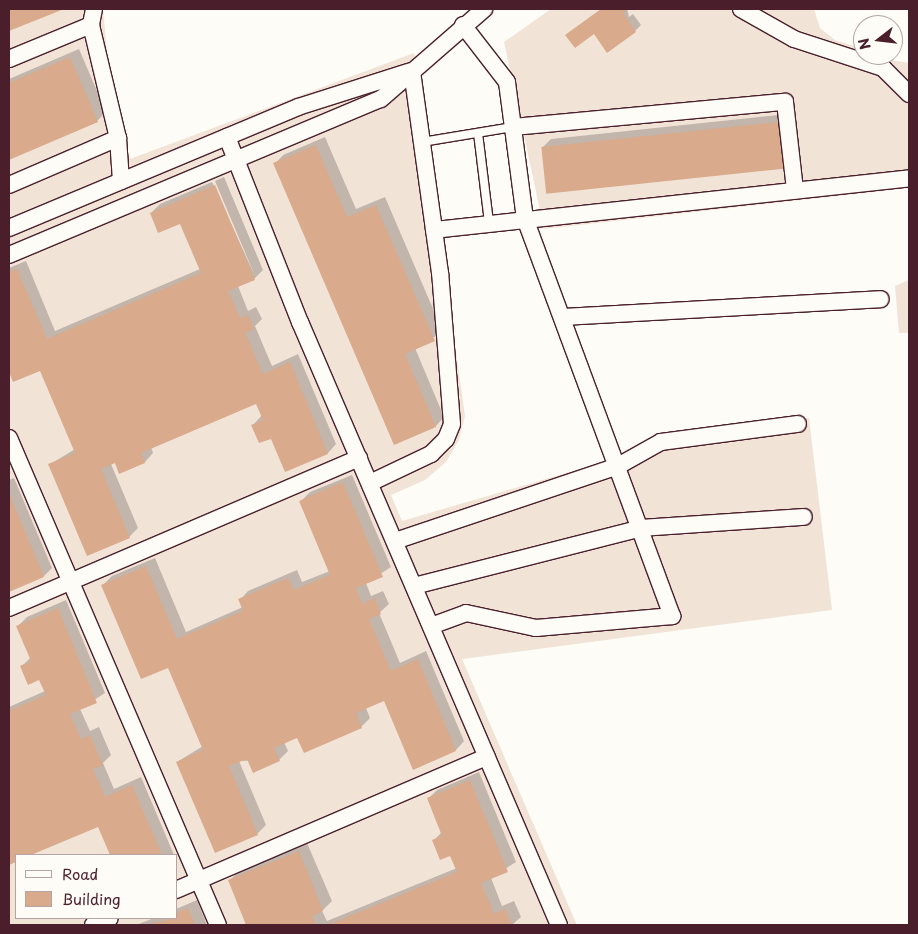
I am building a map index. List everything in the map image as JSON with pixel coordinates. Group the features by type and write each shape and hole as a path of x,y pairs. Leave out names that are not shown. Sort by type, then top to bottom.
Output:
{"street":[{"path":"9,255 381,99 412,71 463,17 484,9"},
{"path":"741,9 794,39 883,68 909,94"},
{"path":"9,60 93,17 118,138 121,181"},
{"path":"432,626 466,613 536,628 672,616 525,219 507,82 463,17"},
{"path":"9,228 298,107 412,71"},
{"path":"370,482 437,450 452,424 434,230 412,71"},
{"path":"513,127 784,102 795,190"},
{"path":"228,136 359,458 432,626 556,924"},
{"path":"9,185 118,138"},
{"path":"434,230 909,178"},
{"path":"562,317 880,299"},
{"path":"395,541 618,466 661,442 798,424"},
{"path":"9,438 218,925"},
{"path":"9,608 359,458"},
{"path":"414,586 641,528 804,517"},
{"path":"178,889 487,757"},
{"path":"93,925 108,919"}],"lane":[{"path":"422,142 513,127"},
{"path":"478,133 489,223"}],"shaded area":[{"path":"9,9 103,9 108,63 130,159 414,53 465,416 459,440 446,462 425,480 391,495 402,521 628,455 809,418 832,610 462,659 577,925 9,925"},
{"path":"551,9 814,9 820,28 835,40 853,46 853,65 903,65 903,62 909,63 909,188 544,229 504,42"},
{"path":"909,280 909,333 899,333 895,286"}],"building":[{"path":"9,9 64,9 9,31"},
{"path":"601,9 629,9 623,13 636,32 607,53 594,34 575,48 565,35"},
{"path":"70,57 98,122 9,160 9,83"},
{"path":"779,122 784,169 546,194 541,147"},
{"path":"316,145 347,217 376,205 435,341 405,354 436,427 394,445 273,163"},
{"path":"215,185 255,280 228,291 240,318 248,315 254,329 245,333 263,374 290,362 328,454 285,472 271,439 259,443 251,425 263,420 256,404 141,453 145,463 119,474 115,463 101,469 130,538 87,556 48,464 75,453 40,371 13,382 9,372 9,272 17,269 47,339 201,273 180,224 158,233 150,213"},
{"path":"343,482 383,577 356,588 362,604 375,598 381,614 369,619 391,671 418,659 456,751 413,770 384,701 356,713 362,728 304,753 297,738 274,748 280,761 253,773 247,759 229,766 258,835 215,853 176,762 203,750 168,668 141,679 101,585 146,566 177,639 243,611 238,599 288,578 294,590 330,575 299,501"},
{"path":"9,493 44,577 9,592"},
{"path":"58,608 97,703 70,714 81,739 90,735 103,765 93,769 105,797 132,785 162,854 110,854 98,827 33,854 15,854 15,862 9,865 9,711 46,695 39,680 28,685 20,666 31,661 16,626"},
{"path":"470,780 508,872 481,883 494,914 505,909 512,925 328,925 457,872 450,856 440,860 432,840 442,836 427,798"},
{"path":"299,851 323,911 312,916 316,925 246,925 228,880"},
{"path":"188,908 195,925 146,925 178,919 178,912"}]}
